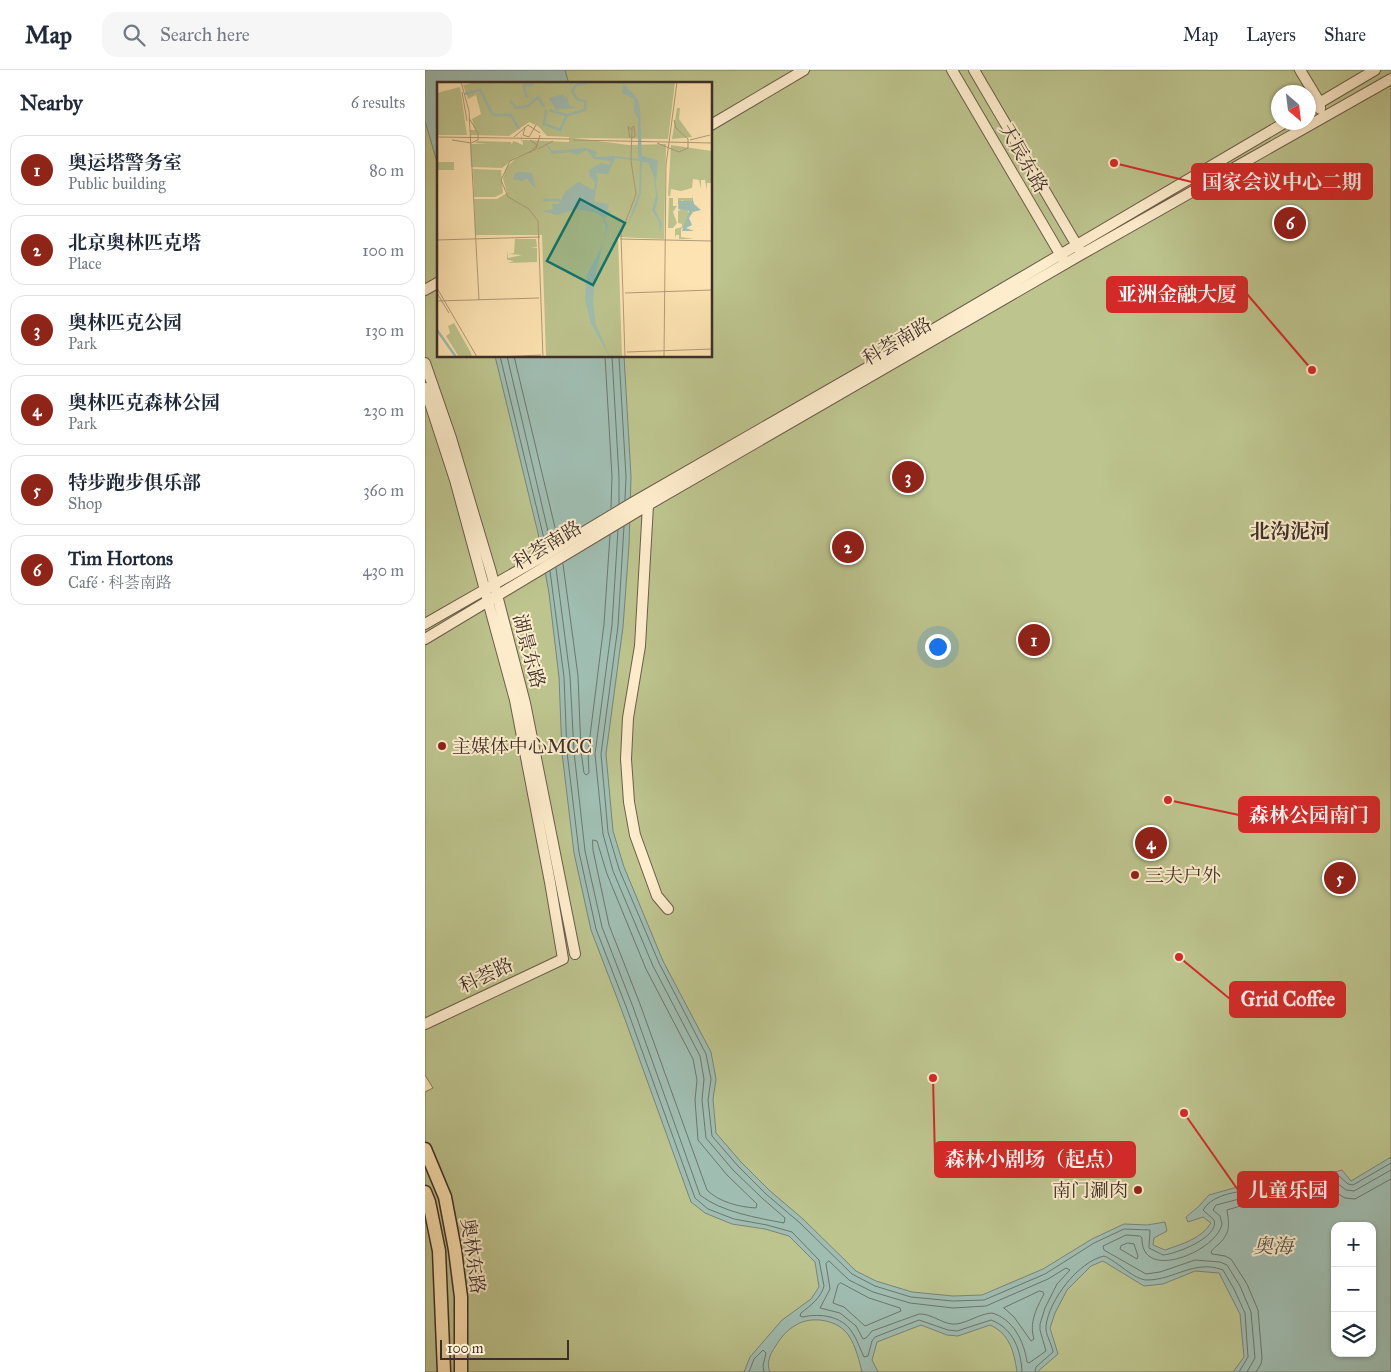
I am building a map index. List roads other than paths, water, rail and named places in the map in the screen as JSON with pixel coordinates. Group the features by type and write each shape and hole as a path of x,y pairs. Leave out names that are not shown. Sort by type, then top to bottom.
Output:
{"main road":[{"name":"奥林东路","path":"425,1149 445,1197 455,1250 461,1297 461,1372"},
{"name":"奥林东路","path":"425,1192 429,1202 439,1251 445,1372"}],"street":[{"path":"713,124 804,70"},
{"name":"天辰东路","path":"952,70 1066,264"},
{"name":"天辰东路","path":"974,70 1082,254"},
{"path":"1316,105 1375,70"},
{"path":"1303,74 1319,103 1322,119"},
{"name":"科荟南路","path":"425,624 490,586 544,562 631,515 1082,254 1391,79"},
{"path":"1319,103 1333,113"},
{"name":"科荟南路","path":"425,639 493,598 632,503 905,346 1272,130"},
{"path":"425,290 437,283"},
{"name":"湖景东路","path":"425,363 451,438 493,598 515,700 563,960"},
{"name":"湖景东路","path":"425,388 490,586"},
{"path":"648,505 640,646 628,718 626,759 629,802 635,835 657,896 668,908"},
{"name":"湖景东路","path":"493,598 525,703 575,954"},
{"path":"557,922 563,924 569,920"},
{"name":"科荟路","path":"425,1024 563,960"}],"water":[{"path":"425,70 565,70 568,82 437,82 437,162 425,121"},
{"name":"奥海","path":"495,358 624,358 631,477 629,545 623,627 606,754 613,831 624,867 663,961 711,1052 716,1079 713,1099 716,1133 769,1190 803,1219 856,1271 876,1281 912,1292 953,1296 982,1295 1043,1269 1092,1239 1124,1224 1147,1225 1165,1222 1167,1231 1154,1238 1153,1245 1165,1250 1197,1237 1207,1229 1211,1223 1203,1217 1188,1222 1186,1217 1209,1195 1241,1186 1298,1183 1342,1170 1351,1181 1391,1157 1391,1372 1233,1372 1244,1357 1240,1314 1219,1273 1195,1271 1163,1284 1144,1286 1103,1261 1091,1266 1067,1290 1055,1313 1050,1328 1058,1354 1037,1372 1017,1372 1010,1344 1002,1333 990,1325 958,1336 947,1335 921,1325 877,1342 872,1360 878,1372 862,1372 854,1345 845,1331 832,1323 810,1320 793,1327 777,1343 770,1356 768,1366 770,1372 744,1372 750,1357 782,1320 811,1299 819,1287 815,1262 789,1236 765,1229 732,1224 705,1213 691,1202 591,930 574,853 562,753 559,677 549,593 538,533"}],"place":[{"name":"国家会议中心二期","path":"1114,163"},
{"name":"Tim Hortons","path":"1290,223"},
{"name":"亚洲金融大厦","path":"1312,370"},
{"name":"奥林匹克公园","path":"908,477"},
{"name":"北京奥林匹克塔","path":"848,547"},
{"name":"奥运塔警务室","path":"1034,640"},
{"name":"主媒体中心MCC","path":"442,746"},
{"name":"森林公园南门","path":"1168,800"},
{"name":"奥林匹克森林公园","path":"1151,843"},
{"name":"三夫户外","path":"1135,875"},
{"name":"特步跑步俱乐部","path":"1340,878"},
{"name":"Grid Coffee","path":"1179,957"},
{"name":"森林小剧场（起点）","path":"933,1078"},
{"name":"儿童乐园","path":"1184,1113"},
{"name":"南门涮肉","path":"1138,1190"}],"district":[{"name":"北沟泥河","path":"1290,531"}]}
